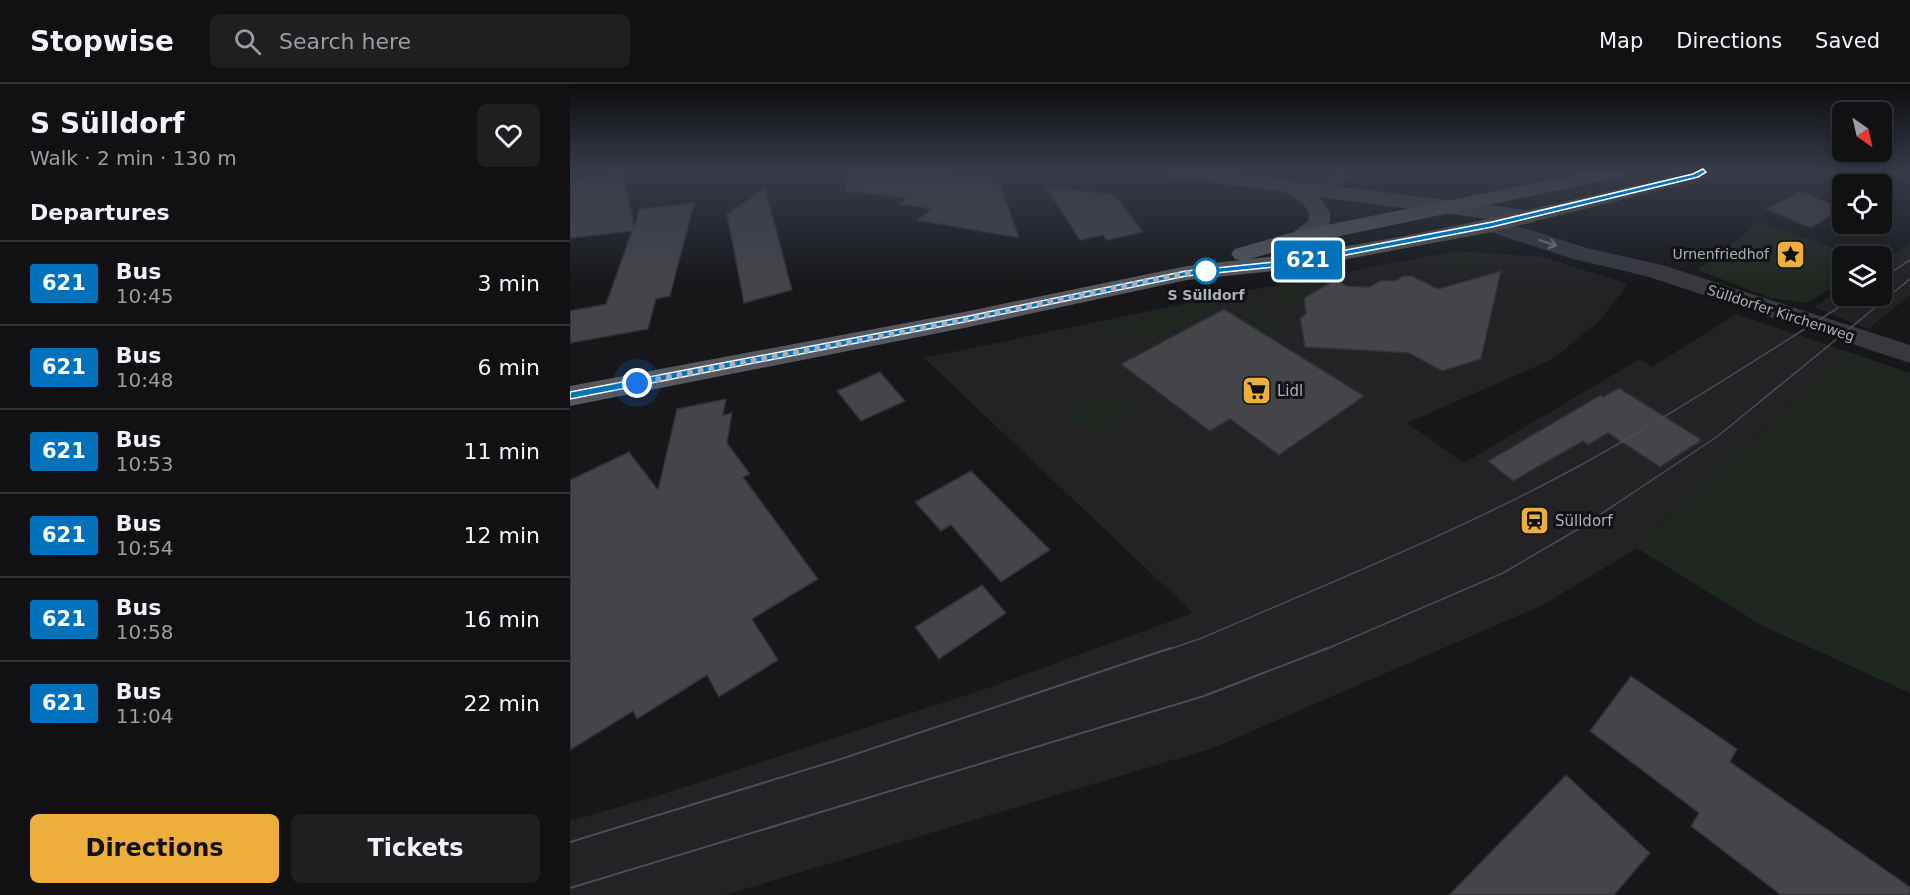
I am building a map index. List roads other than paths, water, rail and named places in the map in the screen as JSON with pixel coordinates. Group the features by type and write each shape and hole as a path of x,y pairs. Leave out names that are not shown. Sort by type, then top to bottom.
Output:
{"main road":[{"path":"1196,272 1275,243 1435,210"},
{"path":"570,396 964,320 1196,272 1294,262 1492,225 1555,210"}],"street":[{"path":"1296,238 1318,224 1320,214 1317,210"},
{"name":"Sülldorfer Kirchenweg","path":"1449,210 1581,254 1653,270 1910,354"},
{"name":"Sülldorfer Kirchenweg","path":"1461,210 1526,217 1588,239 1653,270"}],"tram line":[{"path":"1892,272 1910,260"},
{"path":"1324,650 1503,573 1580,528 1718,436 1910,279"},
{"path":"1167,650 1202,638 1386,559 1521,496 1640,431 1841,306"},
{"path":"570,842 841,759 1171,648"},
{"path":"570,888 1204,696 1328,648"}],"place":[{"name":"Urnenfriedhof","path":"1790,254"},
{"name":"S Sülldorf","path":"1206,271"},
{"name":"Lidl","path":"1256,391"},
{"name":"Sülldorf","path":"1534,521"}]}
